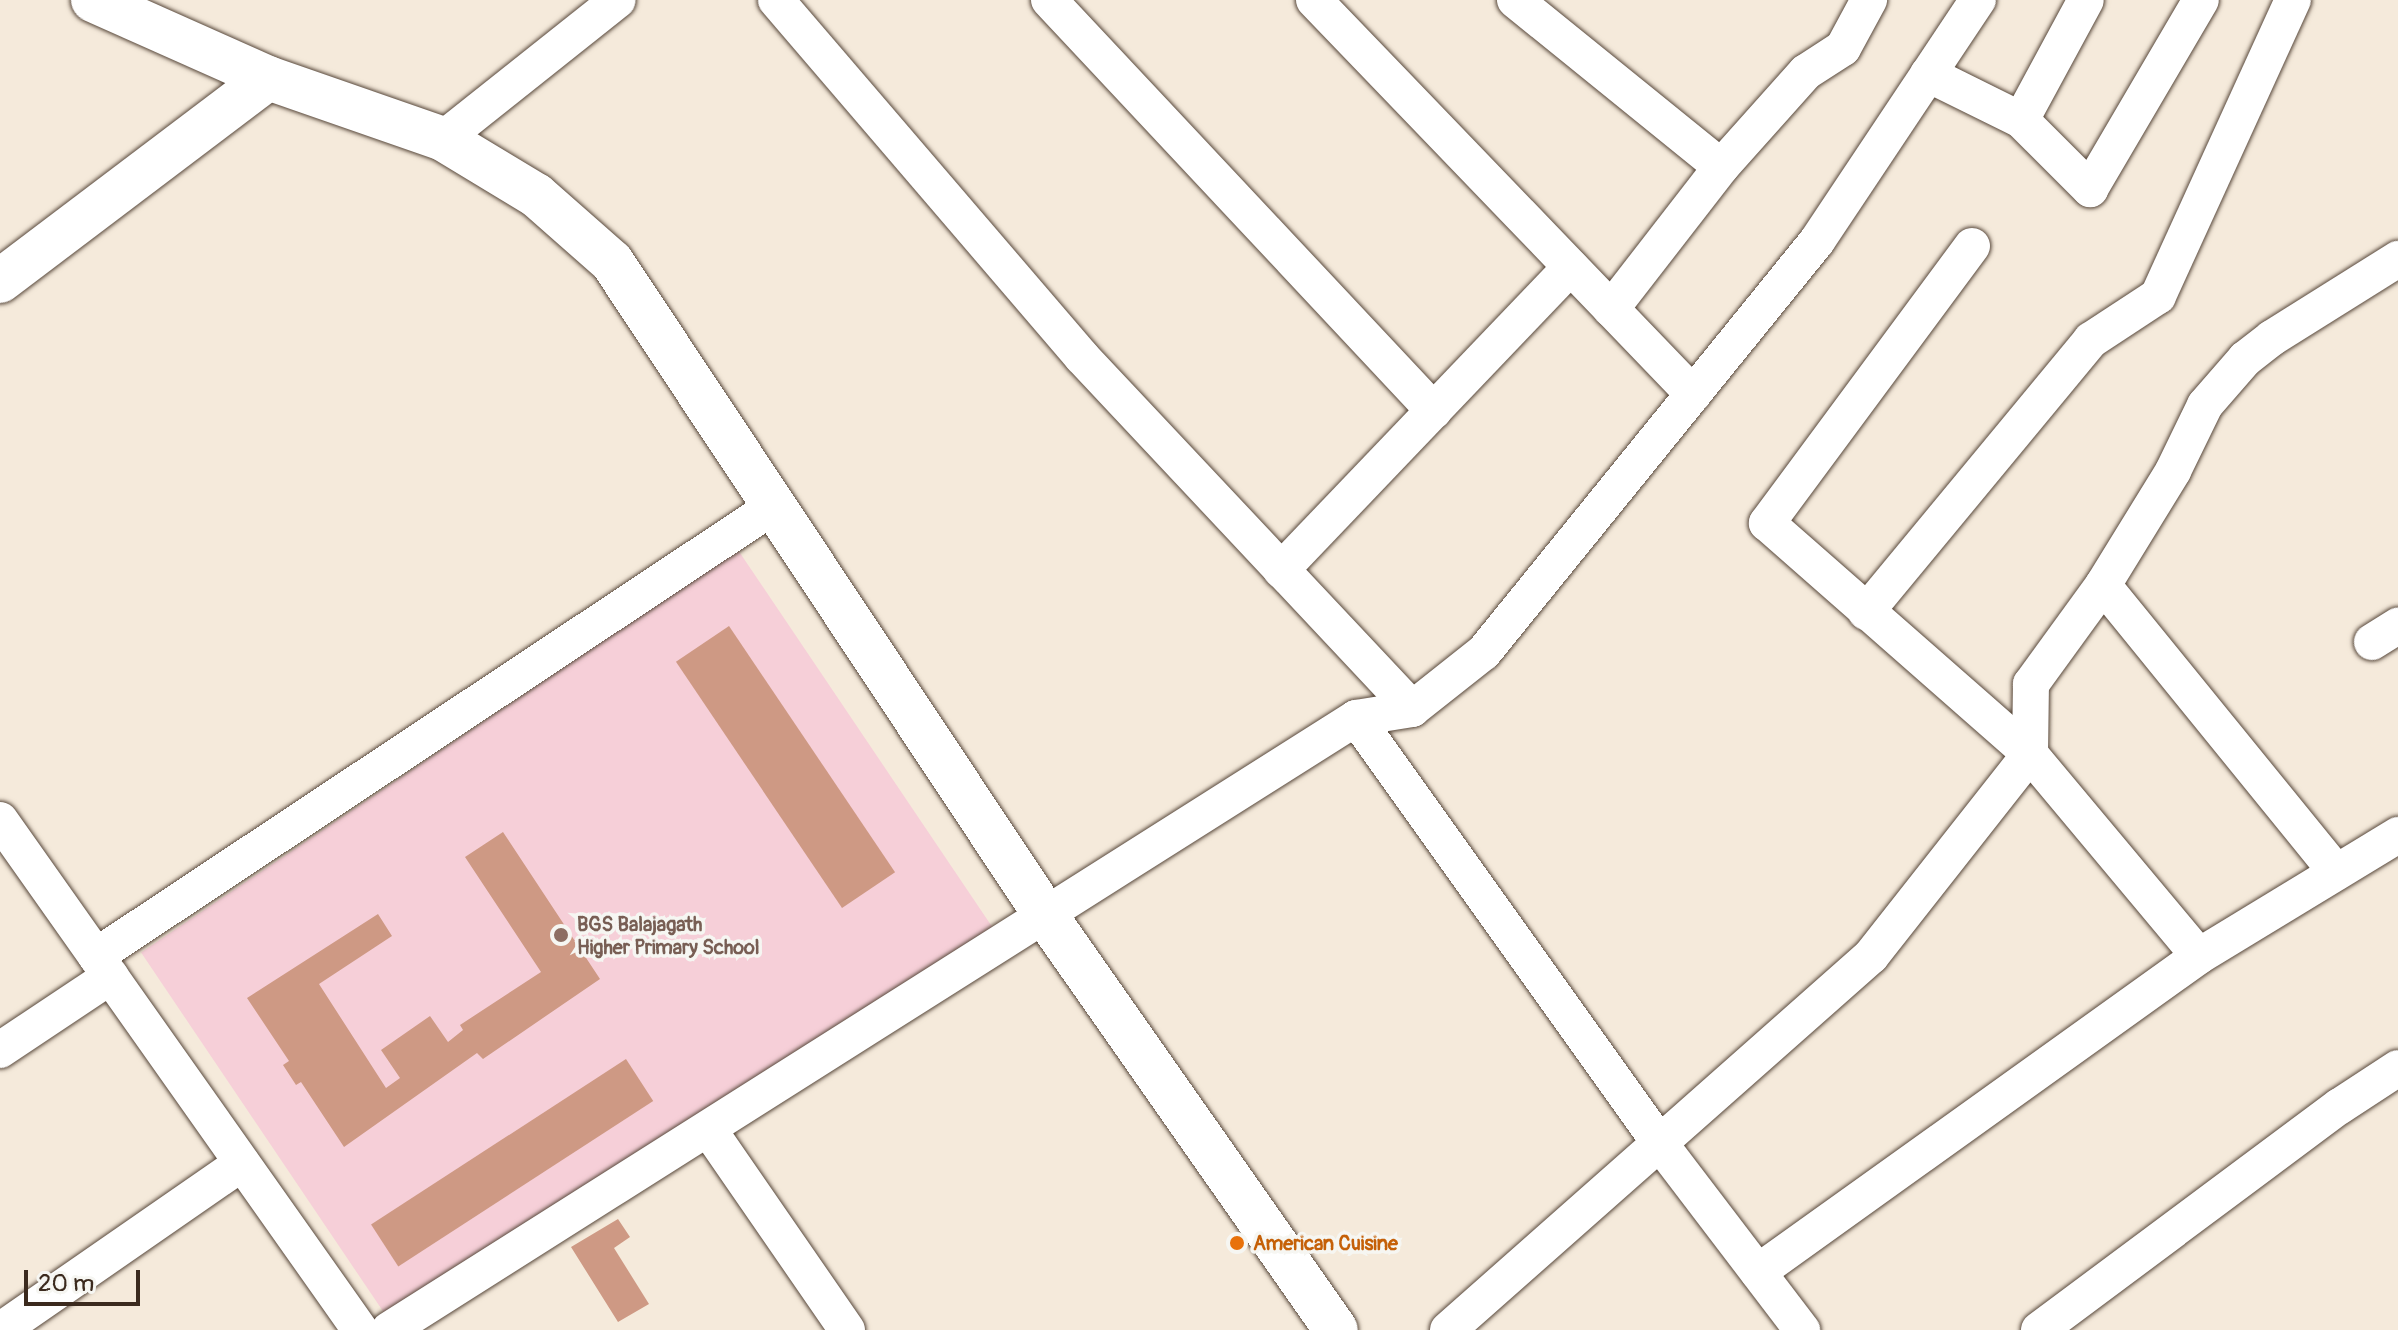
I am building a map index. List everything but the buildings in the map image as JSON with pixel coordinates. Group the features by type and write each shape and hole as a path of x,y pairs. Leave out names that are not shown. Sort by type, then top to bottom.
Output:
{"main road":[{"path":"93,0 268,78 443,139 536,195 612,262 1046,916 1336,1330"},
{"path":"0,281 268,78"}],"street":[{"path":"443,139 618,0"},
{"path":"776,0 1081,356 1412,709"},
{"path":"1049,0 1434,411"},
{"path":"1314,0 1693,394"},
{"path":"1515,0 1721,167"},
{"path":"1611,309 1721,167 1806,72 1843,48 1869,0"},
{"path":"389,1330 1356,718 1412,709 1484,652 1817,241 1978,0"},
{"path":"2021,120 2086,0"},
{"path":"1928,74 2021,120 2090,189 2201,0"},
{"path":"1866,612 2091,340 2158,296 2293,0"},
{"path":"1972,246 1767,523 2030,754 2199,956"},
{"path":"1448,1330 1661,1145 1871,956 2030,754 2031,684 2103,585 2173,471 2205,405 2245,359 2304,315 2398,259"},
{"path":"1281,570 1571,267"},
{"path":"0,1050 103,966 774,506"},
{"path":"2103,585 2336,872"},
{"path":"1356,718 1661,1145 1802,1330"},
{"path":"0,820 360,1330"},
{"path":"1758,1272 2199,956 2398,835"},
{"path":"2039,1330 2340,1106 2398,1068"},
{"path":"709,1130 847,1330"},
{"path":"1,1330 242,1163"}],"shaded area":[{"name":"BGS Balajagath Higher Primary School","path":"738,550 992,927 396,1330 141,953"}],"place":[{"name":"BGS Balajagath Higher Primary School","path":"561,935"},
{"name":"American Cuisine","path":"1237,1243"}]}
